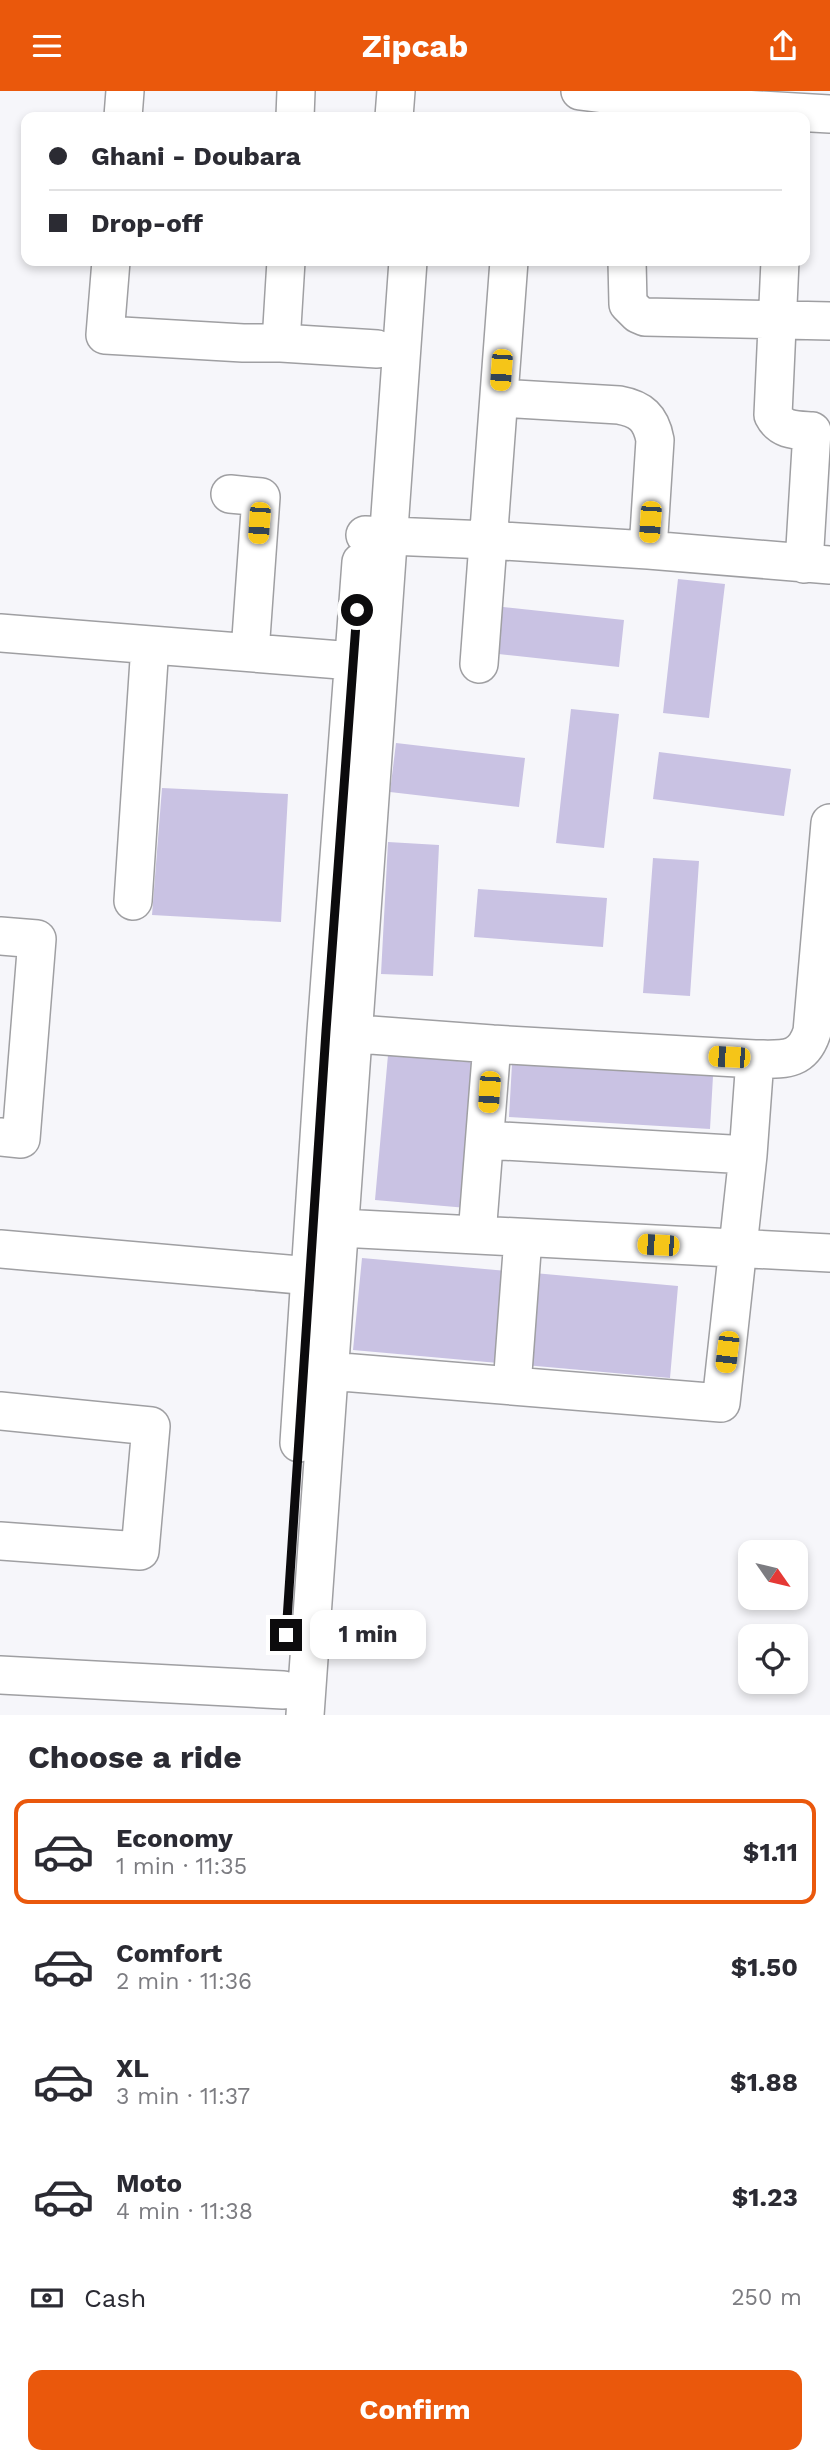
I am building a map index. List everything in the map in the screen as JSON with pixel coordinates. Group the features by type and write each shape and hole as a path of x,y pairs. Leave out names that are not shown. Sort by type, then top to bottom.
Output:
{"street":[{"path":"123,112 125,91"},
{"path":"295,112 296,91"},
{"path":"394,112 396,91"},
{"path":"417,112 419,91"},
{"path":"580,91 707,112 825,106"},
{"path":"111,266 105,335 377,349"},
{"path":"281,343 286,266"},
{"path":"290,1707 329,1371 323,1277 340,1228 340,1032 353,661 376,535 377,349 384,266"},
{"path":"290,1707 376,535 407,266"},
{"path":"479,664 509,266"},
{"path":"627,266 628,304 645,317 830,321"},
{"path":"376,535 648,550 817,564 821,431 789,429 782,426 774,415 780,266"},
{"path":"499,398 619,405 634,407 646,415 653,425 656,440 648,550"},
{"path":"230,494 261,497 250,652"},
{"path":"0,633 353,661"},
{"path":"133,901 149,645"},
{"path":"340,1032 492,1044 755,1059 793,1058 821,1032 830,823"},
{"path":"0,936 37,939 21,1139 1,1148"},
{"path":"477,1235 492,1044"},
{"path":"329,1371 721,1403 748,1155 755,1059"},
{"path":"485,1140 748,1155"},
{"path":"340,1228 830,1253"},
{"path":"512,1386 523,1238"},
{"path":"0,1249 323,1277"},
{"path":"0,1411 151,1426 140,1551 0,1541"},
{"path":"0,1675 290,1707"}],"building":[{"path":"678,579 725,584 709,718 663,713"},
{"path":"494,606 624,620 619,667 489,653"},
{"path":"571,709 619,714 604,848 556,843"},
{"path":"396,743 525,758 519,807 390,792"},
{"path":"659,752 791,769 784,816 653,799"},
{"path":"162,788 288,794 281,922 152,915"},
{"path":"388,842 439,845 433,976 381,974"},
{"path":"653,858 699,861 690,996 643,993"},
{"path":"478,889 607,898 603,947 474,937"},
{"path":"388,1055 480,1063 467,1208 375,1200"},
{"path":"512,1064 713,1076 710,1129 509,1117"},
{"path":"362,1258 507,1271 498,1363 353,1350"},
{"path":"534,1273 678,1286 670,1378 525,1365"}],"route":[{"path":"286,1635 357,610"}]}
